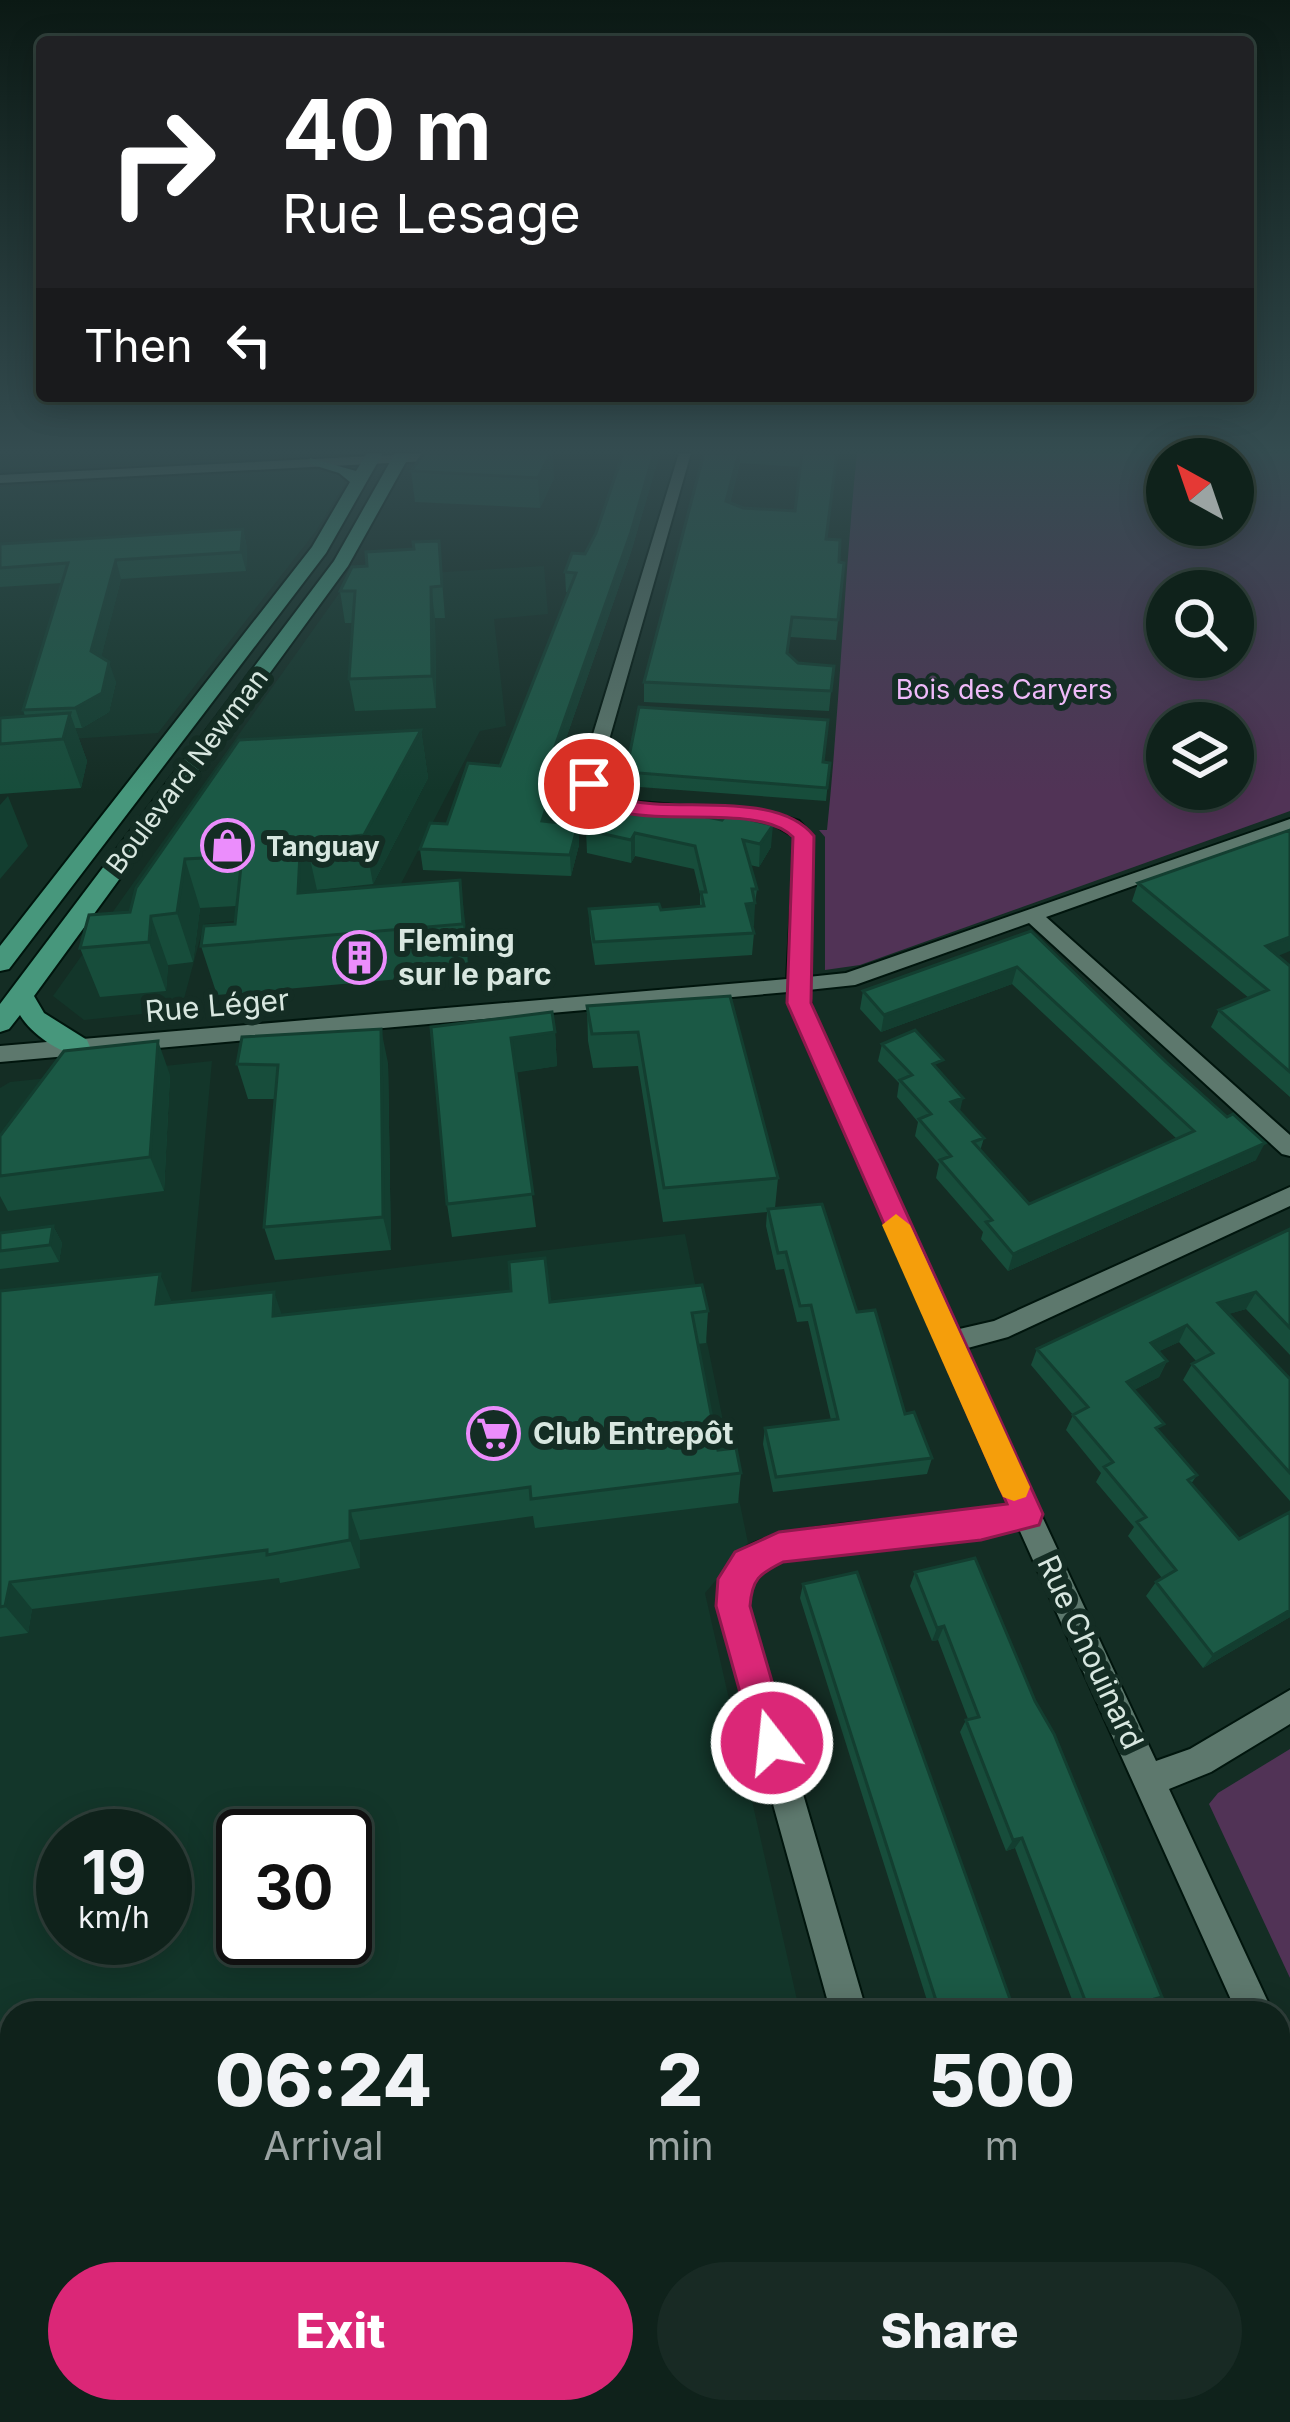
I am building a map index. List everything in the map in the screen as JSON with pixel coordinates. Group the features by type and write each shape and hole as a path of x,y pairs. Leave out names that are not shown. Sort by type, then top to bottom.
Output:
{"main road":[{"name":"Boulevard Newman","path":"0,964 305,566"},
{"name":"Boulevard Newman","path":"0,1023 338,566"},
{"path":"21,995 35,1019 77,1047"}],"street":[{"name":"Rue Chouinard","path":"655,566 618,709 589,784 600,799 621,806 770,818 793,825 804,836 797,984 801,1008 1250,2001"},
{"name":"Rue Léger","path":"0,1054 861,976 1290,824"},
{"path":"1033,916 1290,1148"},
{"path":"948,1342 1009,1326 1290,1196"},
{"path":"846,2001 733,1606 735,1579 754,1558 779,1547 981,1525 1027,1514"},
{"path":"1150,1780 1200,1761 1290,1706"}],"shaded area":[{"path":"0,566 289,566 158,733 0,744"},
{"path":"544,566 548,614 494,619 506,726 480,731 390,905 204,924 181,1010 84,1020 53,996 350,578"},
{"path":"212,1061 191,1292 685,1234 748,1543 705,1593 797,2001 0,2001 0,1088 10,1082"}],"green space":[{"name":"Bois des Caryers","path":"848,566 1290,566 1290,811 860,965 825,970 825,837 819,830 827,830"},
{"path":"1290,1749 1290,1978 1209,1804 1218,1793"}],"building":[{"path":"67,566 114,566 91,651 109,662 102,693 75,708 23,710"},
{"path":"441,566 442,586 431,587 432,676 349,679 355,591 340,591 352,567"},
{"path":"567,566 619,566 547,769 558,770 542,821 578,825 570,855 420,849 430,823 447,824 468,763 500,766 576,573 565,572"},
{"path":"674,566 844,566 838,620 792,617 787,653 798,663 834,666 831,691 644,682"},
{"path":"639,707 828,720 823,762 830,763 827,788 626,772"},
{"path":"70,713 63,739 0,744 0,718"},
{"path":"421,730 364,835 306,841 300,853 298,893 460,880 463,924 201,946 204,926 235,924 242,856 185,859 177,913 151,916 149,942 80,948 89,915 130,912 136,888 239,740"},
{"path":"604,804 656,814 669,809 722,820 727,814 773,825 760,844 743,840 757,889 752,889 755,903 746,904 754,933 594,942 589,909 704,906 701,892 706,892 695,846 635,833 631,840 586,830"},
{"path":"1290,830 1290,937 1266,946 1290,966 1290,1072 1219,1010 1268,990 1138,883"},
{"path":"1031,931 1166,1062 1227,1117 1233,1114 1265,1143 1013,1254 986,1222 992,1220 940,1160 951,1156 919,1119 931,1114 900,1080 912,1075 882,1044 915,1030 943,1060 933,1064 963,1098 951,1102 984,1138 973,1142 1029,1204 1194,1131 1017,967 884,1015 863,991"},
{"path":"730,996 778,1178 664,1188 638,1032 592,1034 587,1006"},
{"path":"552,1012 555,1032 511,1038 533,1194 447,1204 431,1027"},
{"path":"381,1029 383,1217 264,1227 278,1065 237,1064 242,1037"},
{"path":"158,1041 150,1157 0,1176 0,1136 64,1051"},
{"path":"822,1204 857,1312 875,1310 905,1414 914,1412 932,1458 776,1477 765,1428 838,1419 811,1305 800,1306 786,1252 778,1253 768,1209"},
{"path":"53,1226 50,1245 0,1251 0,1233"},
{"path":"1290,1229 1290,1328 1256,1292 1218,1303 1290,1379 1290,1473 1192,1364 1213,1353 1187,1325 1151,1343 1167,1361 1127,1382 1164,1424 1156,1428 1197,1475 1188,1480 1239,1539 1290,1512 1290,1610 1213,1655 1156,1582 1176,1570 1137,1522 1146,1517 1104,1467 1113,1462 1073,1415 1088,1407 1037,1349"},
{"path":"545,1258 550,1302 702,1285 708,1311 692,1313 718,1450 736,1448 741,1473 531,1499 530,1487 350,1511 350,1540 267,1555 267,1550 10,1582 5,1606 0,1607 0,1291 160,1274 156,1304 274,1292 273,1316 511,1291 509,1262"},
{"path":"975,1558 1035,1701 1054,1734 1162,1997 1085,2001 1022,1838 1013,1840 966,1720 979,1717 944,1626 937,1628 915,1572"},
{"path":"857,1572 1011,2001 936,2001 803,1584"}],"slow traffic":[{"path":"896,1225 1014,1487"}],"place":[{"name":"Tanguay","path":"227,846"},
{"name":"Fleming sur le parc","path":"359,957"},
{"name":"Club Entrepôt","path":"494,1433"}],"route":[{"path":"589,784 593,794 614,805 770,818 793,825 804,836 799,1003 1027,1514 981,1525 779,1547 746,1563 732,1588 733,1606 772,1743"}]}
